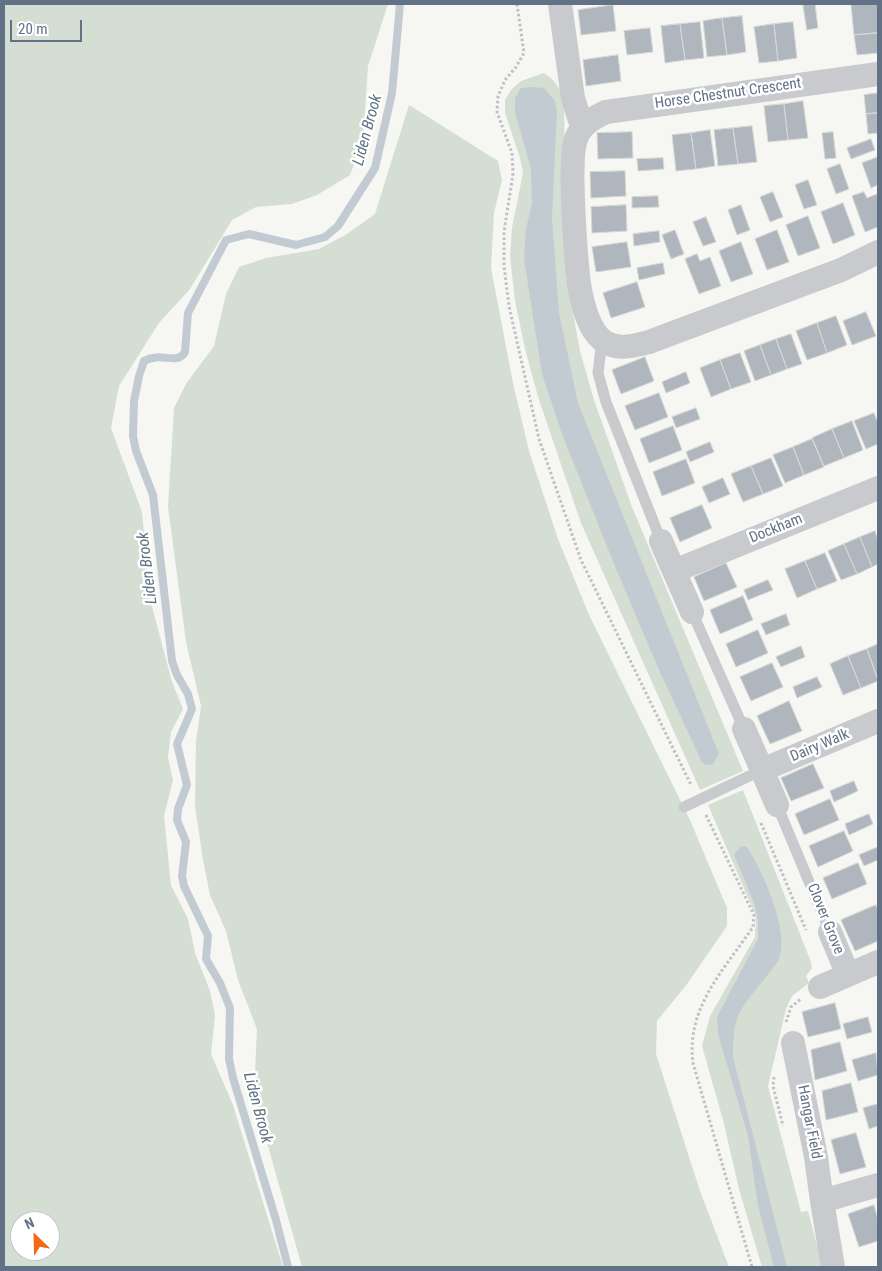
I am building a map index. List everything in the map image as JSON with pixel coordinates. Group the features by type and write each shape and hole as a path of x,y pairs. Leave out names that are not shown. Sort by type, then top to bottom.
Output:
{"street":[{"path":"560,4 573,98 582,127 574,149 579,284 590,324 602,340 614,346 630,347 649,342 841,270 878,252"},
{"name":"Horse Chestnut Crescent","path":"582,127 593,118 621,109 878,74"},
{"name":"Dockham","path":"674,571 878,488"},
{"path":"661,541 692,612"},
{"name":"Dairy Walk","path":"762,770 878,721"},
{"path":"744,729 762,770 768,811"},
{"name":"Clover Grove","path":"818,934 848,975"},
{"path":"820,987 878,962"},
{"name":"Hangar Field","path":"793,1043 815,1148 833,1267"},
{"path":"822,1200 878,1185"}],"lane":[{"path":"602,340 598,373 621,442 661,541"},
{"path":"692,612 744,729"},
{"path":"684,807 762,770"},
{"name":"Clover Grove","path":"768,811 802,862 818,934"}],"path":[{"path":"517,4 524,53 516,67 505,80 498,96 497,112 512,153 513,174 504,232 504,266 508,306 539,439 581,560 754,915 753,927 699,1008 691,1046 693,1063 752,1267"},
{"path":"768,811 818,934"}],"shaded area":[{"path":"4,4 388,4 368,66 363,141 350,175 317,195 292,204 256,207 232,220 190,289 159,323 119,386 111,428 142,512 150,599 172,682 183,709 171,732 168,757 173,780 164,816 171,885 188,919 195,953 210,991 215,1015 211,1054 233,1105 283,1267 4,1267"},
{"path":"544,73 556,84 564,99 566,275 580,351 594,400 632,507 743,771 700,790 581,523 539,400 526,353 515,301 510,256 512,228 523,173 505,113 505,100 511,90 521,81"},
{"path":"521,88 544,88 555,101 557,111 552,218 559,313 578,403 719,754 713,764 705,765 702,762 659,670 562,434 542,374 524,259 526,229 532,203 531,169 515,112 515,98"},
{"path":"409,105 498,161 502,180 494,213 491,268 513,383 529,451 558,539 589,615 690,820 727,908 727,926 687,984 657,1021 656,1054 700,1191 729,1267 302,1267 254,1096 257,1029 238,980 226,931 210,895 195,806 196,741 201,706 186,642 168,507 174,408 186,384 214,346 226,294 239,267 266,258 319,249 347,234 375,214"},
{"path":"743,790 811,962 812,968 806,976 809,983 792,996 786,1009 768,1086 801,1212 808,1211 823,1267 762,1267 739,1189 723,1120 702,1046 710,1016 755,937 756,916 708,805"},
{"path":"746,846 760,870 773,902 781,936 781,950 778,961 747,1001 738,1016 734,1033 733,1057 787,1267 774,1267 758,1206 748,1136 718,1034 717,1017 758,939 758,920 754,903 734,855 740,847"}],"building":[{"path":"803,4 815,4 818,28 807,30"},
{"path":"878,4 878,33 854,35 851,5"},
{"path":"613,5 616,31 581,35 578,10"},
{"path":"742,16 746,52 727,55 722,18"},
{"path":"722,18 727,55 707,57 703,21"},
{"path":"700,22 704,58 685,60 680,24"},
{"path":"793,22 797,58 778,61 774,24"},
{"path":"680,24 685,60 665,63 661,26"},
{"path":"774,24 778,61 759,63 754,27"},
{"path":"650,28 653,52 627,55 624,31"},
{"path":"878,33 878,53 857,55 854,35"},
{"path":"618,55 621,81 586,86 583,60"},
{"path":"878,93 878,113 866,114 864,95"},
{"path":"803,101 808,138 788,140 784,104"},
{"path":"784,104 788,140 768,142 764,106"},
{"path":"878,113 878,133 868,134 866,114"},
{"path":"752,126 757,162 738,164 733,128"},
{"path":"733,128 738,164 718,166 714,130"},
{"path":"710,130 715,166 696,169 691,133"},
{"path":"632,132 633,158 598,159 597,133"},
{"path":"833,132 836,158 825,159 822,133"},
{"path":"691,133 696,169 676,171 672,135"},
{"path":"871,139 875,150 851,159 847,148"},
{"path":"878,157 878,185 871,188 862,163"},
{"path":"663,158 664,169 638,171 637,159"},
{"path":"840,164 849,189 836,194 827,169"},
{"path":"625,171 626,196 591,198 590,172"},
{"path":"808,180 817,205 804,209 795,185"},
{"path":"773,192 783,217 770,222 760,197"},
{"path":"864,192 867,198 877,194 878,198 878,227 865,232 852,196"},
{"path":"658,196 659,207 632,208 632,197"},
{"path":"843,203 855,235 833,244 821,212"},
{"path":"626,205 627,231 592,233 591,207"},
{"path":"741,205 750,230 737,235 728,210"},
{"path":"808,216 820,248 798,256 786,225"},
{"path":"706,217 716,242 703,246 693,222"},
{"path":"675,230 684,254 671,259 662,235"},
{"path":"777,230 789,262 767,270 755,239"},
{"path":"659,231 660,242 634,246 633,234"},
{"path":"627,242 631,267 596,272 592,247"},
{"path":"741,242 753,274 731,282 719,251"},
{"path":"697,254 700,261 710,257 721,286 699,294 685,259"},
{"path":"663,263 665,274 639,280 637,268"},
{"path":"637,282 645,307 611,318 603,293"},
{"path":"866,312 876,336 852,345 843,321"},
{"path":"836,316 847,345 827,353 817,323"},
{"path":"817,323 827,353 807,360 796,331"},
{"path":"791,334 802,364 787,369 776,339"},
{"path":"776,339 787,369 771,375 760,345"},
{"path":"760,345 771,375 755,381 744,351"},
{"path":"740,353 751,382 731,389 720,360"},
{"path":"645,357 654,381 621,394 612,370"},
{"path":"720,360 731,389 711,397 700,368"},
{"path":"686,372 690,383 666,393 662,382"},
{"path":"659,393 668,417 635,430 625,406"},
{"path":"696,408 700,419 676,428 672,417"},
{"path":"874,413 878,423 878,444 866,449 854,421"},
{"path":"852,421 863,450 844,458 832,429"},
{"path":"673,426 682,450 649,463 640,439"},
{"path":"832,429 844,458 824,466 812,438"},
{"path":"812,439 824,467 804,475 793,447"},
{"path":"710,442 714,452 690,462 686,452"},
{"path":"793,447 804,475 785,483 773,455"},
{"path":"771,458 783,486 763,494 751,466"},
{"path":"686,459 695,483 662,496 653,472"},
{"path":"751,466 763,494 743,502 731,474"},
{"path":"723,478 730,494 709,503 702,487"},
{"path":"702,505 712,528 680,542 670,518"},
{"path":"875,531 878,540 878,564 872,567 860,537"},
{"path":"860,537 872,567 857,574 844,544"},
{"path":"844,544 857,574 841,580 828,551"},
{"path":"825,553 837,581 817,589 805,561"},
{"path":"805,561 817,589 797,598 785,569"},
{"path":"726,563 737,587 704,601 694,577"},
{"path":"768,580 773,590 748,600 744,590"},
{"path":"743,596 753,620 720,634 710,610"},
{"path":"786,614 790,625 766,635 761,624"},
{"path":"758,630 768,653 736,667 726,644"},
{"path":"878,644 878,679 867,649"},
{"path":"801,646 805,657 781,667 776,657"},
{"path":"867,649 878,681 861,688 848,656"},
{"path":"848,656 861,688 843,695 830,664"},
{"path":"772,663 783,687 751,701 740,677"},
{"path":"817,677 822,687 797,698 793,687"},
{"path":"789,701 802,731 770,744 757,716"},
{"path":"813,764 824,788 791,801 781,778"},
{"path":"854,781 858,791 834,802 830,791"},
{"path":"830,799 839,820 804,835 795,814"},
{"path":"869,814 873,824 849,835 845,824"},
{"path":"844,831 853,851 818,867 809,846"},
{"path":"878,847 878,860 864,866 859,855"},
{"path":"858,863 867,884 832,899 823,878"},
{"path":"876,905 878,910 878,941 855,951 841,920"},
{"path":"835,1003 841,1029 808,1037 802,1012"},
{"path":"868,1017 872,1032 847,1039 843,1024"},
{"path":"840,1042 847,1071 815,1080 811,1050"},
{"path":"876,1053 878,1075 858,1081 852,1060"},
{"path":"851,1083 858,1112 826,1120 822,1091"},
{"path":"878,1104 878,1126 869,1129 863,1108"},
{"path":"856,1133 866,1167 840,1174 831,1140"},
{"path":"874,1205 878,1220 878,1241 859,1247 848,1214"}],"waterway":[{"name":"Liden Brook","path":"288,1267 276,1220 233,1078 229,1059 230,1008 220,983 206,959 208,936 184,886 182,876 186,842 177,820 178,809 187,785 177,744 192,709 188,694 177,675 172,661 153,495 136,451 133,436 134,401 144,361 156,357 178,358 185,352 188,313 226,240 249,234 296,245 325,237 338,226 375,168 392,93 400,4"}]}
